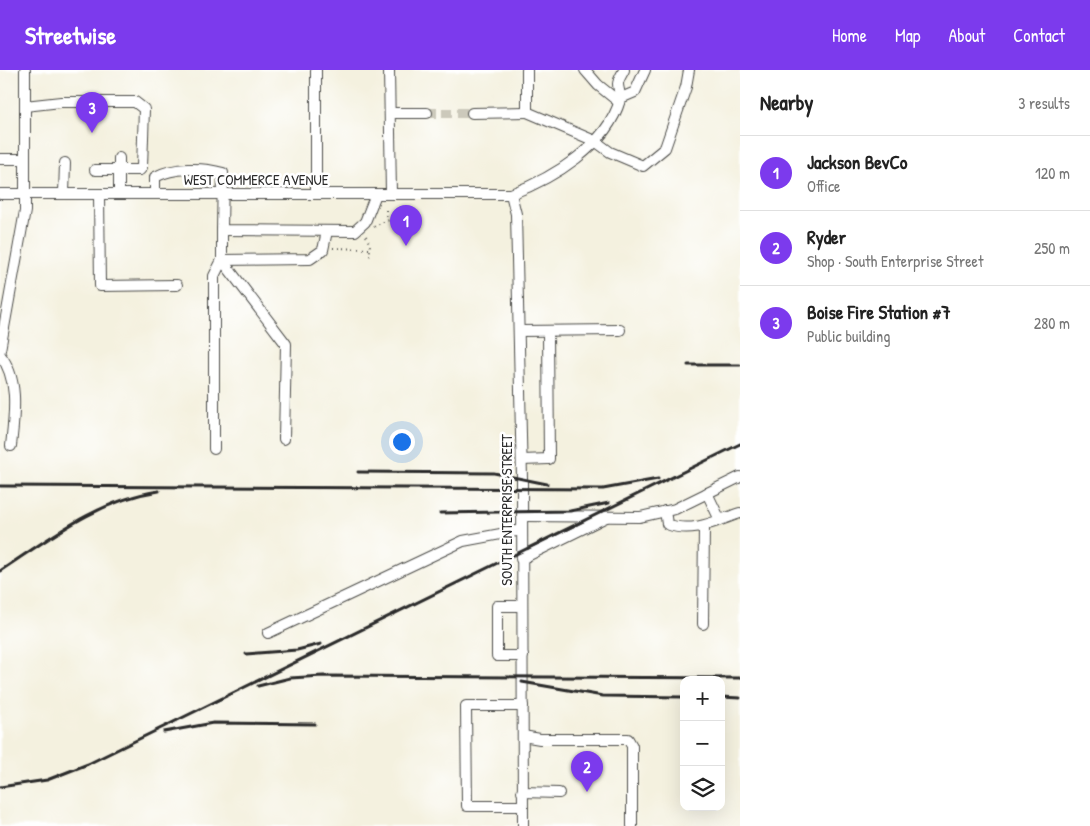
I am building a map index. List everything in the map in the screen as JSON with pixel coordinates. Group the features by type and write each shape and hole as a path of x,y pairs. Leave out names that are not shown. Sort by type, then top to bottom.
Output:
{"street":[{"path":"0,350 22,230 25,194 25,70"},
{"path":"316,70 316,194"},
{"path":"389,70 391,194"},
{"path":"527,70 528,112"},
{"path":"585,70 598,85 620,100"},
{"path":"511,194 539,183 587,149 595,141 608,124 620,100 618,83 624,70"},
{"path":"620,100 635,92 645,70"},
{"path":"472,113 528,112 595,141 610,152 643,166 665,148 686,87 689,70"},
{"path":"25,106 61,102 135,102 144,109 144,163 140,170 95,170"},
{"path":"391,113 427,113"},
{"path":"119,158 120,194"},
{"path":"0,160 25,159"},
{"path":"64,194 65,163"},
{"path":"155,194 155,177 168,170 214,170 223,173 222,260 214,276 214,449"},
{"name":"WEST COMMERCE AVENUE","path":"0,194 511,194"},
{"path":"99,194 100,286 177,285"},
{"path":"222,230 355,232 365,222 376,194"},
{"name":"SOUTH ENTERPRISE STREET","path":"511,194 516,214 522,460 523,826"},
{"path":"222,260 310,260 322,250 327,231"},
{"path":"222,260 286,344 284,439"},
{"path":"519,331 620,330"},
{"path":"522,460 550,459 548,331"},
{"path":"0,355 9,365 15,408 11,446"},
{"path":"522,516 640,517 674,509 740,477"},
{"path":"707,493 720,520"},
{"path":"665,511 667,524 678,528 704,526 740,513"},
{"path":"522,559 607,516"},
{"path":"703,624 704,526"},
{"path":"268,633 463,541 522,530"},
{"path":"522,606 497,606 497,656 523,656"},
{"path":"522,806 467,806 466,706 523,706"},
{"path":"523,736 540,739 628,739 632,746 632,826"},
{"path":"522,792 559,793"}],"path":[{"path":"386,210 387,220"},
{"path":"370,257 370,249 366,238 368,232 387,220 395,220 411,228"},
{"path":"328,248 370,249"}],"tunnel":[{"path":"427,113 472,113"}],"railway":[{"path":"688,365 740,365"},
{"path":"0,787 47,780 88,764 740,444"},
{"path":"358,472 494,473 547,484"},
{"path":"0,486 603,489 658,479"},
{"path":"0,571 75,522 115,503 159,491"},
{"path":"440,513 570,511 609,503"},
{"path":"246,654 297,650 321,644"},
{"path":"258,686 290,678 323,676 740,678"},
{"path":"522,682 603,696 680,697"},
{"path":"725,697 740,698"},
{"path":"164,732 213,723 315,724"}],"place":[{"name":"Boise Fire Station #7","path":"92,133"},
{"name":"Jackson BevCo","path":"406,246"},
{"name":"Ryder","path":"587,792"}]}
